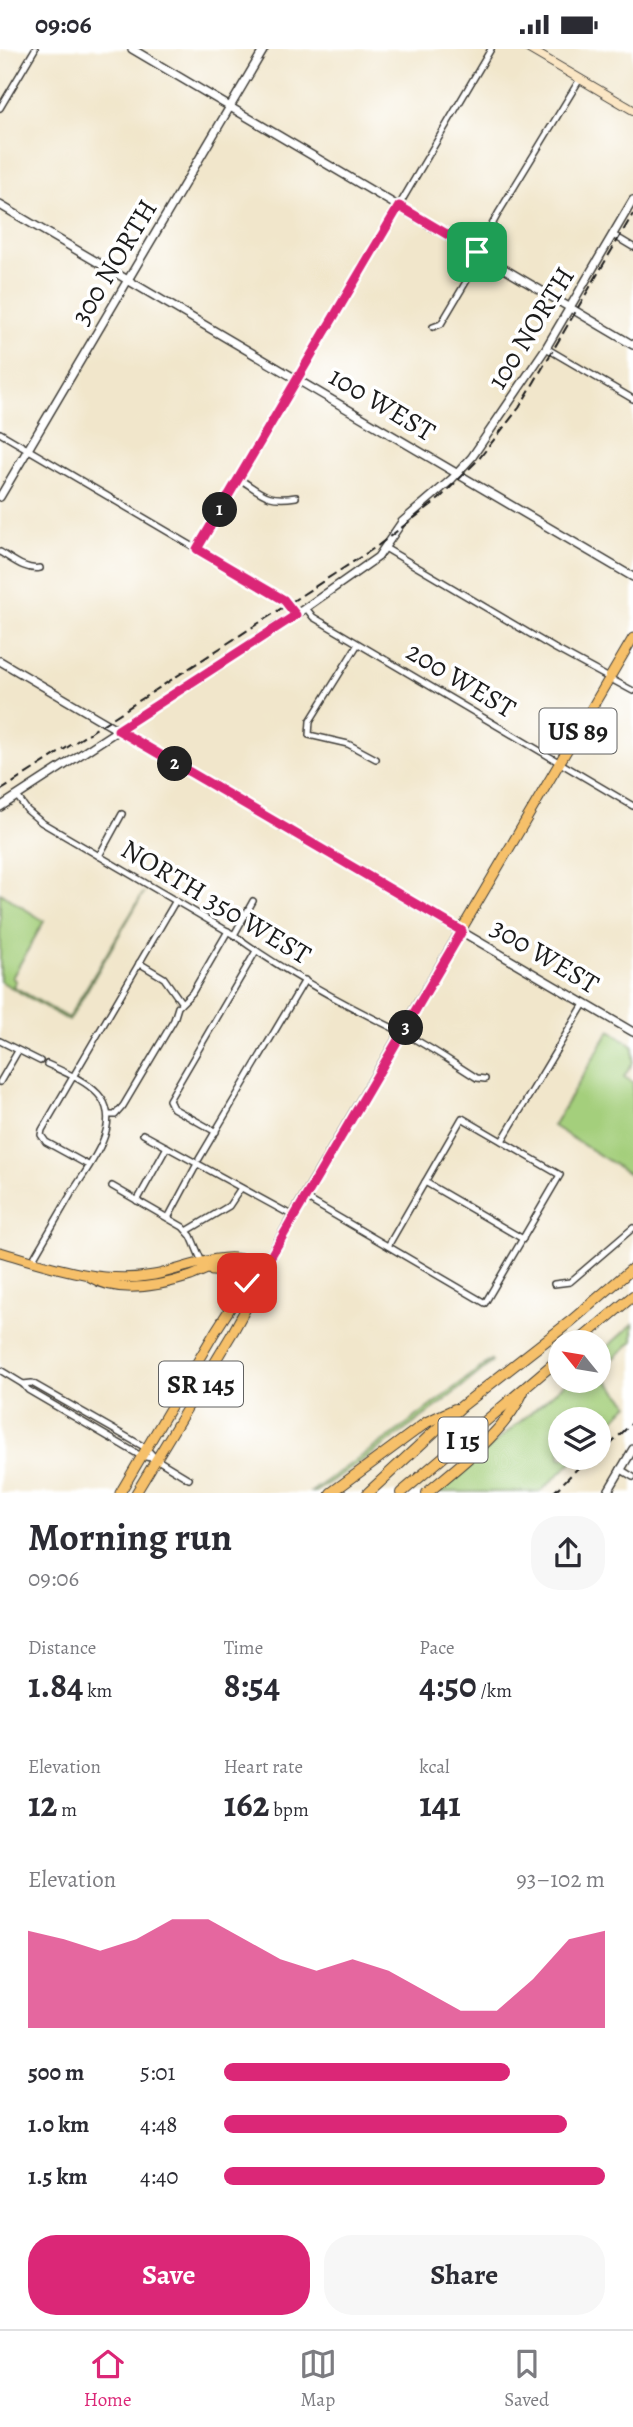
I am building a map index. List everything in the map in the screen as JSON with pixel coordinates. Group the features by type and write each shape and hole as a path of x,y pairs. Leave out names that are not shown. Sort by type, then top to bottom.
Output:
{"highway":[{"name":"I 15","path":"368,1493 462,1406 571,1321 633,1268"},
{"path":"592,1330 633,1296"},
{"name":"I 15","path":"401,1493 548,1368"},
{"path":"427,1493 466,1459 504,1420 516,1406 525,1388"},
{"path":"331,1493 427,1422 462,1406"}],"main road":[{"path":"529,49 633,110"},
{"name":"US 89","path":"261,1273 633,638"},
{"path":"0,1252 89,1276 153,1275 202,1267 221,1271 232,1284 231,1296 217,1322 215,1332"},
{"path":"89,1276 102,1285 158,1285 202,1267 215,1258 236,1257 247,1261 261,1273"},
{"name":"SR 145","path":"120,1493 245,1285 261,1273"},
{"name":"SR 145","path":"136,1493 233,1332 256,1290 261,1273"}],"street":[{"path":"0,108 35,49"},
{"path":"132,49 633,345"},
{"name":"300 NORTH","path":"0,497 264,49"},
{"path":"197,549 492,49"},
{"path":"433,327 441,324 480,254 499,212 580,79"},
{"name":"100 NORTH","path":"0,807 296,615 370,563 385,548 402,522 457,474 472,457 546,348 633,199"},
{"name":"100 WEST","path":"0,205 633,577"},
{"path":"613,235 633,247"},
{"path":"546,348 633,399"},
{"path":"0,433 284,600 296,615"},
{"path":"238,478 271,498 278,500 296,497"},
{"path":"385,548 633,691"},
{"path":"0,552 24,566 40,568"},
{"name":"200 WEST","path":"306,608 313,617 633,806"},
{"path":"358,644 310,721 310,735 348,744 376,759"},
{"name":"300 WEST","path":"0,661 633,1032"},
{"name":"NORTH 350 WEST","path":"17,796 27,810 41,822 231,933 305,981 402,1033 477,1078 485,1079"},
{"path":"99,856 122,814"},
{"path":"108,1115 115,1115 124,1106 174,1020 177,1007 192,993 253,901"},
{"path":"88,1165 46,1142 41,1135 45,1122 175,902"},
{"path":"216,1132 169,1103 170,1097 256,951"},
{"path":"139,963 164,978 181,1002"},
{"path":"168,1218 198,1161 305,981"},
{"path":"502,1142 584,1004"},
{"path":"0,1041 40,1061"},
{"path":"0,1081 18,1051"},
{"path":"32,1261 107,1132 108,1115 104,1101 97,1092 47,1064"},
{"path":"304,1197 485,1303 560,1175 462,1118 388,1246"},
{"path":"143,1134 198,1161 293,1216"},
{"path":"137,1201 167,1147"},
{"path":"425,1182 523,1239"},
{"path":"112,1186 187,1231 202,1267"},
{"path":"187,1231 229,1206 241,1188"},
{"path":"554,1284 570,1282 633,1228"},
{"path":"0,1370 23,1384 32,1383 189,1479"},
{"path":"607,1493 633,1448"},
{"path":"620,1469 633,1477"}],"green space":[{"path":"144,892 69,1021 0,981 0,893 44,921 12,978 16,981 13,986 68,1018"},
{"path":"610,1030 633,1046 633,1062 624,1077 633,1082 631,1175 553,1126"},
{"path":"633,1324 633,1341 611,1361 611,1343"},
{"path":"491,1360 492,1362 406,1430 338,1477 311,1492 400,1429"},
{"path":"611,1385 629,1404 611,1423 611,1407 548,1407 548,1470 563,1470 540,1492 437,1492 554,1393 611,1393"}],"railway":[{"path":"0,791 376,547 439,499 478,460 519,408 633,214"},
{"path":"611,1444 633,1422"},
{"path":"553,1493 576,1470"}],"route":[{"path":"247,1283 261,1273 462,931 118,730 296,615 284,600 197,549 399,206 477,252"}]}
